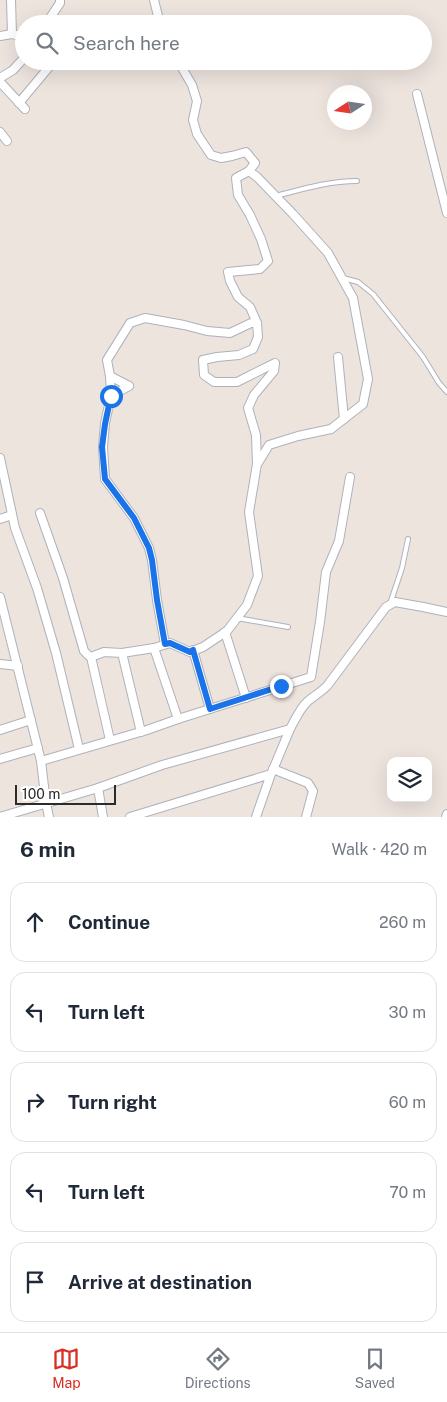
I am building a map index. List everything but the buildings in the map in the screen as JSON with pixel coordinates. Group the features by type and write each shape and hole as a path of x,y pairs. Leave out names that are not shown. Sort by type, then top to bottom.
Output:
{"street":[{"path":"11,0 12,34"},
{"path":"52,15 60,0"},
{"path":"154,0 158,15"},
{"path":"0,36 15,34"},
{"path":"0,78 15,68"},
{"path":"19,102 46,70"},
{"path":"91,657 104,652 122,653 154,648 170,643 190,652 203,647 225,632 237,618 247,605 258,576 249,512 257,464 256,435 248,408 254,395 274,371 275,363 237,382 214,382 204,375 203,360 239,355 253,348 258,337 257,323 250,307 238,297 228,272 260,269 268,261 261,239 238,195 236,178 249,172 255,163 246,152 221,158 211,155 197,134 193,120 197,101 192,85 183,70"},
{"path":"0,82 25,109"},
{"path":"417,94 447,213"},
{"path":"0,132 7,141"},
{"path":"249,172 257,177 276,196 328,253 353,298 368,379 363,404 331,429 269,445 257,464"},
{"path":"165,644 149,548 134,518 105,479 102,447 111,396 108,360 130,323 145,318 207,331 230,333 250,322 257,323"},
{"path":"338,356 344,419"},
{"path":"110,376 129,386 111,396"},
{"path":"0,458 15,528 37,588 56,653 79,749"},
{"path":"41,761 141,732 311,676 326,572 340,541 350,477"},
{"path":"40,513 63,578 84,651 91,657 110,740"},
{"path":"0,519 12,515"},
{"path":"0,597 41,761 49,817"},
{"path":"256,817 272,771 290,729 303,706 327,686 386,606 395,602 447,612"},
{"path":"225,632 246,698"},
{"path":"154,648 178,719"},
{"path":"193,650 210,709"},
{"path":"122,653 141,732"},
{"path":"0,664 18,666"},
{"path":"0,730 31,720"},
{"path":"0,816 98,788 162,765 290,729"},
{"path":"0,759 38,748"},
{"path":"130,817 148,814 272,771 308,783 313,791 306,817"},
{"path":"98,788 103,817"}],"lane":[{"path":"276,196 322,184 357,180"},
{"path":"341,277 358,282 373,294 423,356 439,383 447,392"},
{"path":"390,604 402,568 408,539"},
{"path":"237,618 288,627"}],"route":[{"path":"111,396 102,447 105,479 134,518 149,548 165,644 170,643 190,652 193,650 210,709 281,686"}]}
